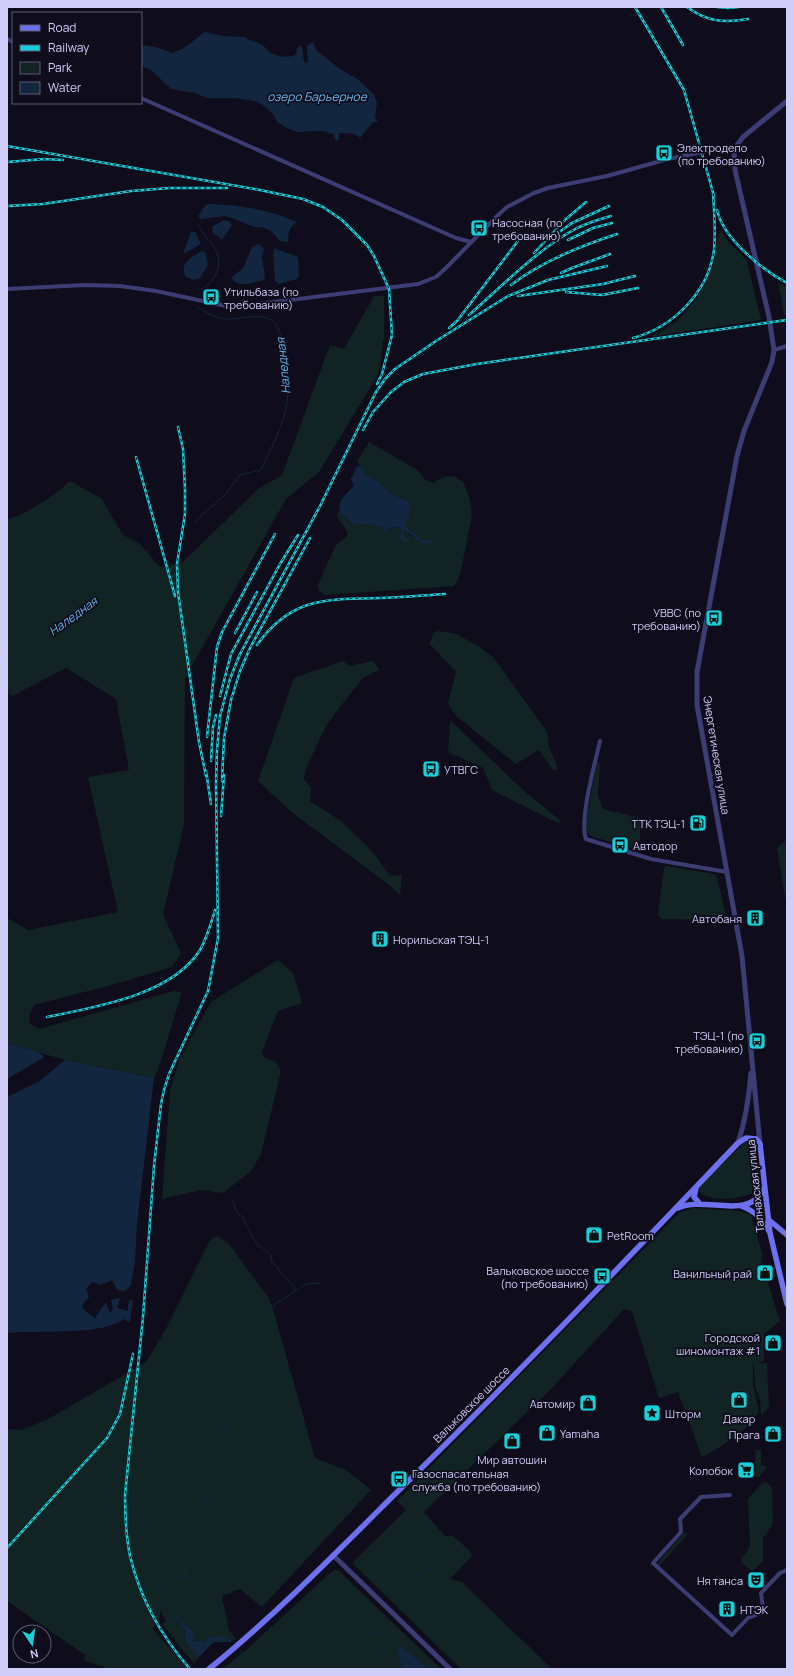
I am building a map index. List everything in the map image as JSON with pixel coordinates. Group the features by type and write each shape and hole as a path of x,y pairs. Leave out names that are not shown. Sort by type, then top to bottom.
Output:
{"main road":[{"name":"Вальковское шоссе","path":"209,1669 257,1629 488,1402 676,1209 738,1143 749,1137 760,1142"},
{"name":"Талнахская улица","path":"760,1142 770,1233 787,1304"},
{"path":"740,1206 754,1202 762,1194 765,1187"},
{"path":"696,1188 694,1194 698,1202"},
{"path":"676,1209 698,1202 740,1206 749,1209 758,1215 770,1233"},
{"path":"768,1220 787,1235"}],"street":[{"path":"142,98 456,238 471,242"},
{"path":"787,101 742,137 734,149 735,170 769,317 774,350 787,346"},
{"path":"7,289 85,285 120,286 226,306 297,300 418,284 436,276 446,268 496,217 507,208 534,193 548,188 607,176 668,159 723,148 734,149"},
{"name":"Энергетическая улица","path":"751,1064 746,984 697,705 697,672 737,456 744,431 772,362 774,350"},
{"path":"600,742 583,832 586,839 651,859 727,872"},
{"name":"Талнахская улица","path":"751,1064 760,1142"},
{"name":"Вальковское шоссе","path":"738,1143 748,1104 751,1064"},
{"path":"730,1495 701,1497 680,1519 682,1532 653,1563 732,1635 748,1618 758,1614 763,1607 761,1593 780,1573 787,1570"},
{"path":"333,1555 450,1669"}],"green space":[{"path":"720,229 725,238 747,261 761,320 651,337 677,321 696,300 711,267"},
{"path":"778,282 787,287 787,316 784,314"},
{"path":"374,296 384,296 384,337 378,375 319,472 286,499 185,678 184,824 163,915 181,953 172,967 119,983 34,1005 29,1016 30,1024 39,1029 174,991 182,992 158,1070 154,1078 65,1060 7,1043 7,918 28,930 118,912 88,777 129,770 116,699 66,668 12,696 7,692 7,520 40,504 70,481 102,499 123,535 139,543 160,567 182,563 258,489 282,475 330,345 344,349"},
{"path":"369,442 419,471 425,480 433,483 443,477 454,476 464,483 470,500 472,515 461,571 454,586 325,595 319,591 318,584 336,545 347,536 348,533 337,516 339,510 350,523 363,525 375,524 390,531 397,526 400,527 401,535 409,539 404,535 403,531 417,539 420,543 429,541 421,540 406,526 406,519 409,519 410,502 394,495 372,477 365,474 363,467 357,462"},
{"path":"438,631 456,634 478,646 493,657 546,730 548,744 558,769 554,771 539,750 516,764 455,715 448,703 456,672 430,644 433,633"},
{"path":"343,661 349,666 373,661 379,670 363,678 335,713 325,728 305,770 304,779 311,788 310,801 341,821 372,851 390,876 402,875 400,895 389,885 290,811 258,781 294,678"},
{"path":"451,721 523,790 561,821 558,823 492,790 483,768 448,752"},
{"path":"597,761 600,763 598,795 603,809 640,818 639,850 590,836 587,832 585,826"},
{"path":"787,839 787,902 786,902 777,848"},
{"path":"666,866 714,874 717,876 726,917 724,920 661,919 658,914 664,868"},
{"path":"278,960 293,973 302,1003 278,1011 262,1051 264,1057 275,1061 281,1071 261,1154 251,1171 223,1193 201,1190 162,1199 170,1091 179,1060 211,1002"},
{"path":"751,1141 753,1142 759,1179 753,1193 725,1199 710,1197 699,1191 699,1186 744,1143"},
{"path":"693,1208 741,1211 751,1215 762,1253 761,1261 780,1321 764,1334 764,1361 756,1363 767,1363 769,1407 761,1415 760,1400 755,1386 753,1363 753,1385 759,1411 755,1418 742,1431 717,1449 702,1457 678,1392 659,1398 632,1312 624,1309 553,1387 424,1512 445,1536 453,1536 471,1552 472,1556 450,1579 462,1582 552,1669 461,1669 352,1563 406,1510 397,1501 680,1212"},
{"path":"214,1237 219,1237 229,1244 268,1297 272,1306 315,1458 346,1470 371,1490 262,1607 240,1589 222,1596 229,1630 236,1639 234,1640 218,1636 204,1643 193,1640 179,1618 175,1621 178,1620 183,1626 184,1638 195,1655 200,1656 194,1664 162,1624 166,1621 160,1610 160,1618 153,1629 188,1669 110,1669 84,1660 85,1655 52,1632 52,1624 40,1624 7,1601 7,1429 22,1430 50,1418 146,1362 166,1329 209,1242"},
{"path":"755,1450 761,1450 761,1465 767,1467 759,1477 756,1477"},
{"path":"767,1482 772,1488 773,1523 766,1536 763,1536 763,1561 754,1570 750,1570 742,1563 741,1559 750,1547 748,1499 762,1483"},
{"path":"684,1533 687,1533 687,1535 659,1566 657,1565 659,1561"},
{"path":"335,1570 339,1571 441,1669 427,1669 403,1646 396,1650 403,1669 222,1669 246,1650"}],"water":[{"name":"озеро Барьерное","path":"205,32 223,36 245,37 261,44 277,56 288,57 295,55 297,53 296,50 301,45 305,63 308,62 307,46 313,42 316,50 340,69 359,80 374,95 377,103 375,117 378,122 373,122 360,138 353,134 340,133 337,141 333,134 322,131 297,132 277,122 273,114 263,105 255,101 235,98 207,98 195,93 171,89 151,70 142,66 142,45 156,47 172,53 184,48"},
{"path":"208,204 253,208 297,222 290,228 288,242 280,241 271,231 264,228 254,227 225,216 200,219 198,216"},
{"path":"224,220 229,221 232,225 222,240 212,232 213,226"},
{"path":"191,232 195,232 201,244 183,254"},
{"path":"259,244 264,249 262,256 264,280 248,284 240,284 236,282 232,277 243,268 252,247"},
{"path":"274,248 298,257 299,275 297,279 279,284 275,281 273,255"},
{"path":"202,251 205,252 208,265 200,278 194,280 186,277 184,272 185,264 190,258"},
{"path":"359,465 363,467 365,474 372,477 384,488 394,495 410,502 409,519 406,519 406,526 411,531 416,532 415,534 421,540 432,540 428,544 420,543 405,531 403,532 404,535 410,541 403,541 400,537 400,527 394,527 388,532 389,530 386,529 386,532 379,526 358,525 349,521 344,516 339,508 340,504 347,492 354,486 350,478 353,476"},
{"path":"7,1043 38,1052 44,1056 7,1079"},
{"path":"65,1060 154,1078 137,1224 135,1261 131,1285 125,1291 117,1290 112,1280 101,1285 92,1282 86,1289 89,1297 82,1305 84,1310 95,1318 106,1302 110,1313 113,1309 111,1300 120,1298 117,1308 128,1311 130,1299 133,1301 130,1322 123,1319 114,1324 101,1328 85,1330 7,1333 7,1097 40,1081"},
{"path":"179,1618 193,1631 193,1640 204,1643 207,1640 206,1638 220,1636 234,1640 231,1642 214,1642 200,1656 195,1655 184,1638 185,1631 181,1623 178,1620 169,1620"},
{"path":"403,1646 427,1669 403,1669 396,1650"}],"waterway":[{"name":"Наледная","path":"198,225 216,249 219,261 214,278 201,290"},
{"name":"Наледная","path":"194,522 226,494 240,475 261,470 282,423 288,393 283,345 279,330 275,323 270,319 263,317 226,319 215,316 198,307"},
{"name":"Наледная","path":"7,658 11,655 22,654 28,645 46,635 62,621 98,596 109,596 117,592 137,566 141,557 148,551"},
{"path":"233,1201 237,1213 243,1217 256,1243 270,1254 272,1262 294,1287 295,1291"},
{"path":"179,1619 188,1599 184,1591 174,1581 176,1578 186,1576 184,1565 191,1557 191,1553 196,1550 210,1525 203,1524 199,1520 205,1499 210,1490 202,1477 208,1470 220,1462 226,1454 231,1451 231,1444 226,1425 232,1414 225,1402 225,1398 235,1384 233,1375 235,1370 218,1347 229,1331 226,1325 250,1312 256,1311 259,1314 266,1314 275,1304 306,1284 319,1283"},
{"path":"17,1549 44,1572 75,1583 129,1623 140,1623"},
{"path":"397,1599 404,1588 415,1577 438,1564"},
{"path":"185,1612 189,1613 217,1600 219,1596 262,1575 277,1585"},
{"path":"383,1617 372,1623 370,1630 373,1633 380,1632 393,1647 399,1648"},
{"path":"165,1618 178,1619"},
{"path":"227,1669 242,1654 241,1650"}],"railway":[{"path":"635,7 684,90 714,196"},
{"path":"661,7 683,45"},
{"path":"687,7 702,16 716,20 731,21 748,19"},
{"path":"717,7 739,7"},
{"path":"7,146 260,190 303,199 323,207 342,220 367,245 374,256 389,289 392,335 382,374 377,384"},
{"path":"7,162 45,159 63,160"},
{"path":"7,206 43,204 131,191 170,188 227,188"},
{"path":"633,338 648,333 675,317 696,294 704,280 710,266 714,250 715,229 713,192"},
{"path":"534,253 566,219 586,202"},
{"path":"558,233 572,223 609,206"},
{"path":"717,210 721,221 735,242 755,262 787,283"},
{"path":"469,315 521,268 563,236 577,228 611,216"},
{"path":"568,240 593,228 612,223"},
{"path":"511,285 548,261 617,234"},
{"path":"449,328 457,321 521,237"},
{"path":"561,273 610,254"},
{"path":"190,1669 161,1630 146,1602 134,1572 126,1526 125,1495 143,1317 154,1166 161,1104 169,1074 208,991 218,938 217,750 220,716 230,679 240,654 320,506 376,392 385,379 395,369 436,341 508,296 548,280 607,266"},
{"path":"518,296 603,284 635,276"},
{"path":"566,292 602,295 638,288"},
{"path":"363,430 373,412 391,392 404,382 423,374 477,364 787,320"},
{"path":"178,427 183,449 185,489 185,514 177,564 178,592 199,742 206,776"},
{"path":"136,457 175,596"},
{"path":"207,737 217,647 222,632 275,534"},
{"path":"220,696 231,654 280,564 298,535"},
{"path":"222,781 224,738 231,700 240,671 250,648 310,538"},
{"path":"235,633 257,592"},
{"path":"257,645 270,629 283,618 297,609 311,604 343,599 396,598 445,594"},
{"path":"211,761 213,727 216,715"},
{"path":"206,771 211,804"},
{"path":"221,816 224,775"},
{"path":"47,1017 88,1009 131,997 171,978 187,965 200,950 207,935 215,910"},
{"path":"7,1548 107,1438 120,1414 133,1354"}],"place":[{"name":"Электродепо (по требованию)","path":"664,153"},
{"name":"Насосная (по требованию)","path":"479,228"},
{"name":"Утильбаза (по требованию)","path":"211,297"},
{"name":"УВВС (по требованию)","path":"714,618"},
{"name":"УТВГС","path":"431,769"},
{"name":"ТТК ТЭЦ-1","path":"698,823"},
{"name":"Автодор","path":"620,845"},
{"name":"Автобаня","path":"755,918"},
{"name":"Норильская ТЭЦ-1","path":"380,939"},
{"name":"ТЭЦ-1 (по требованию)","path":"757,1041"},
{"name":"PetRoom","path":"594,1235"},
{"name":"Ванильный рай","path":"765,1273"},
{"name":"Вальковское шоссе (по требованию)","path":"602,1276"},
{"name":"Городской шиномонтаж #1","path":"773,1343"},
{"name":"Дакар","path":"739,1400"},
{"name":"Автомир","path":"588,1403"},
{"name":"Шторм","path":"652,1413"},
{"name":"Yamaha","path":"547,1433"},
{"name":"Прага","path":"773,1434"},
{"name":"Мир автошин","path":"512,1441"},
{"name":"Колобок","path":"746,1470"},
{"name":"Газоспасательная служба (по требованию)","path":"399,1479"},
{"name":"Ня танса","path":"756,1580"},
{"name":"НТЭК","path":"727,1609"}]}
